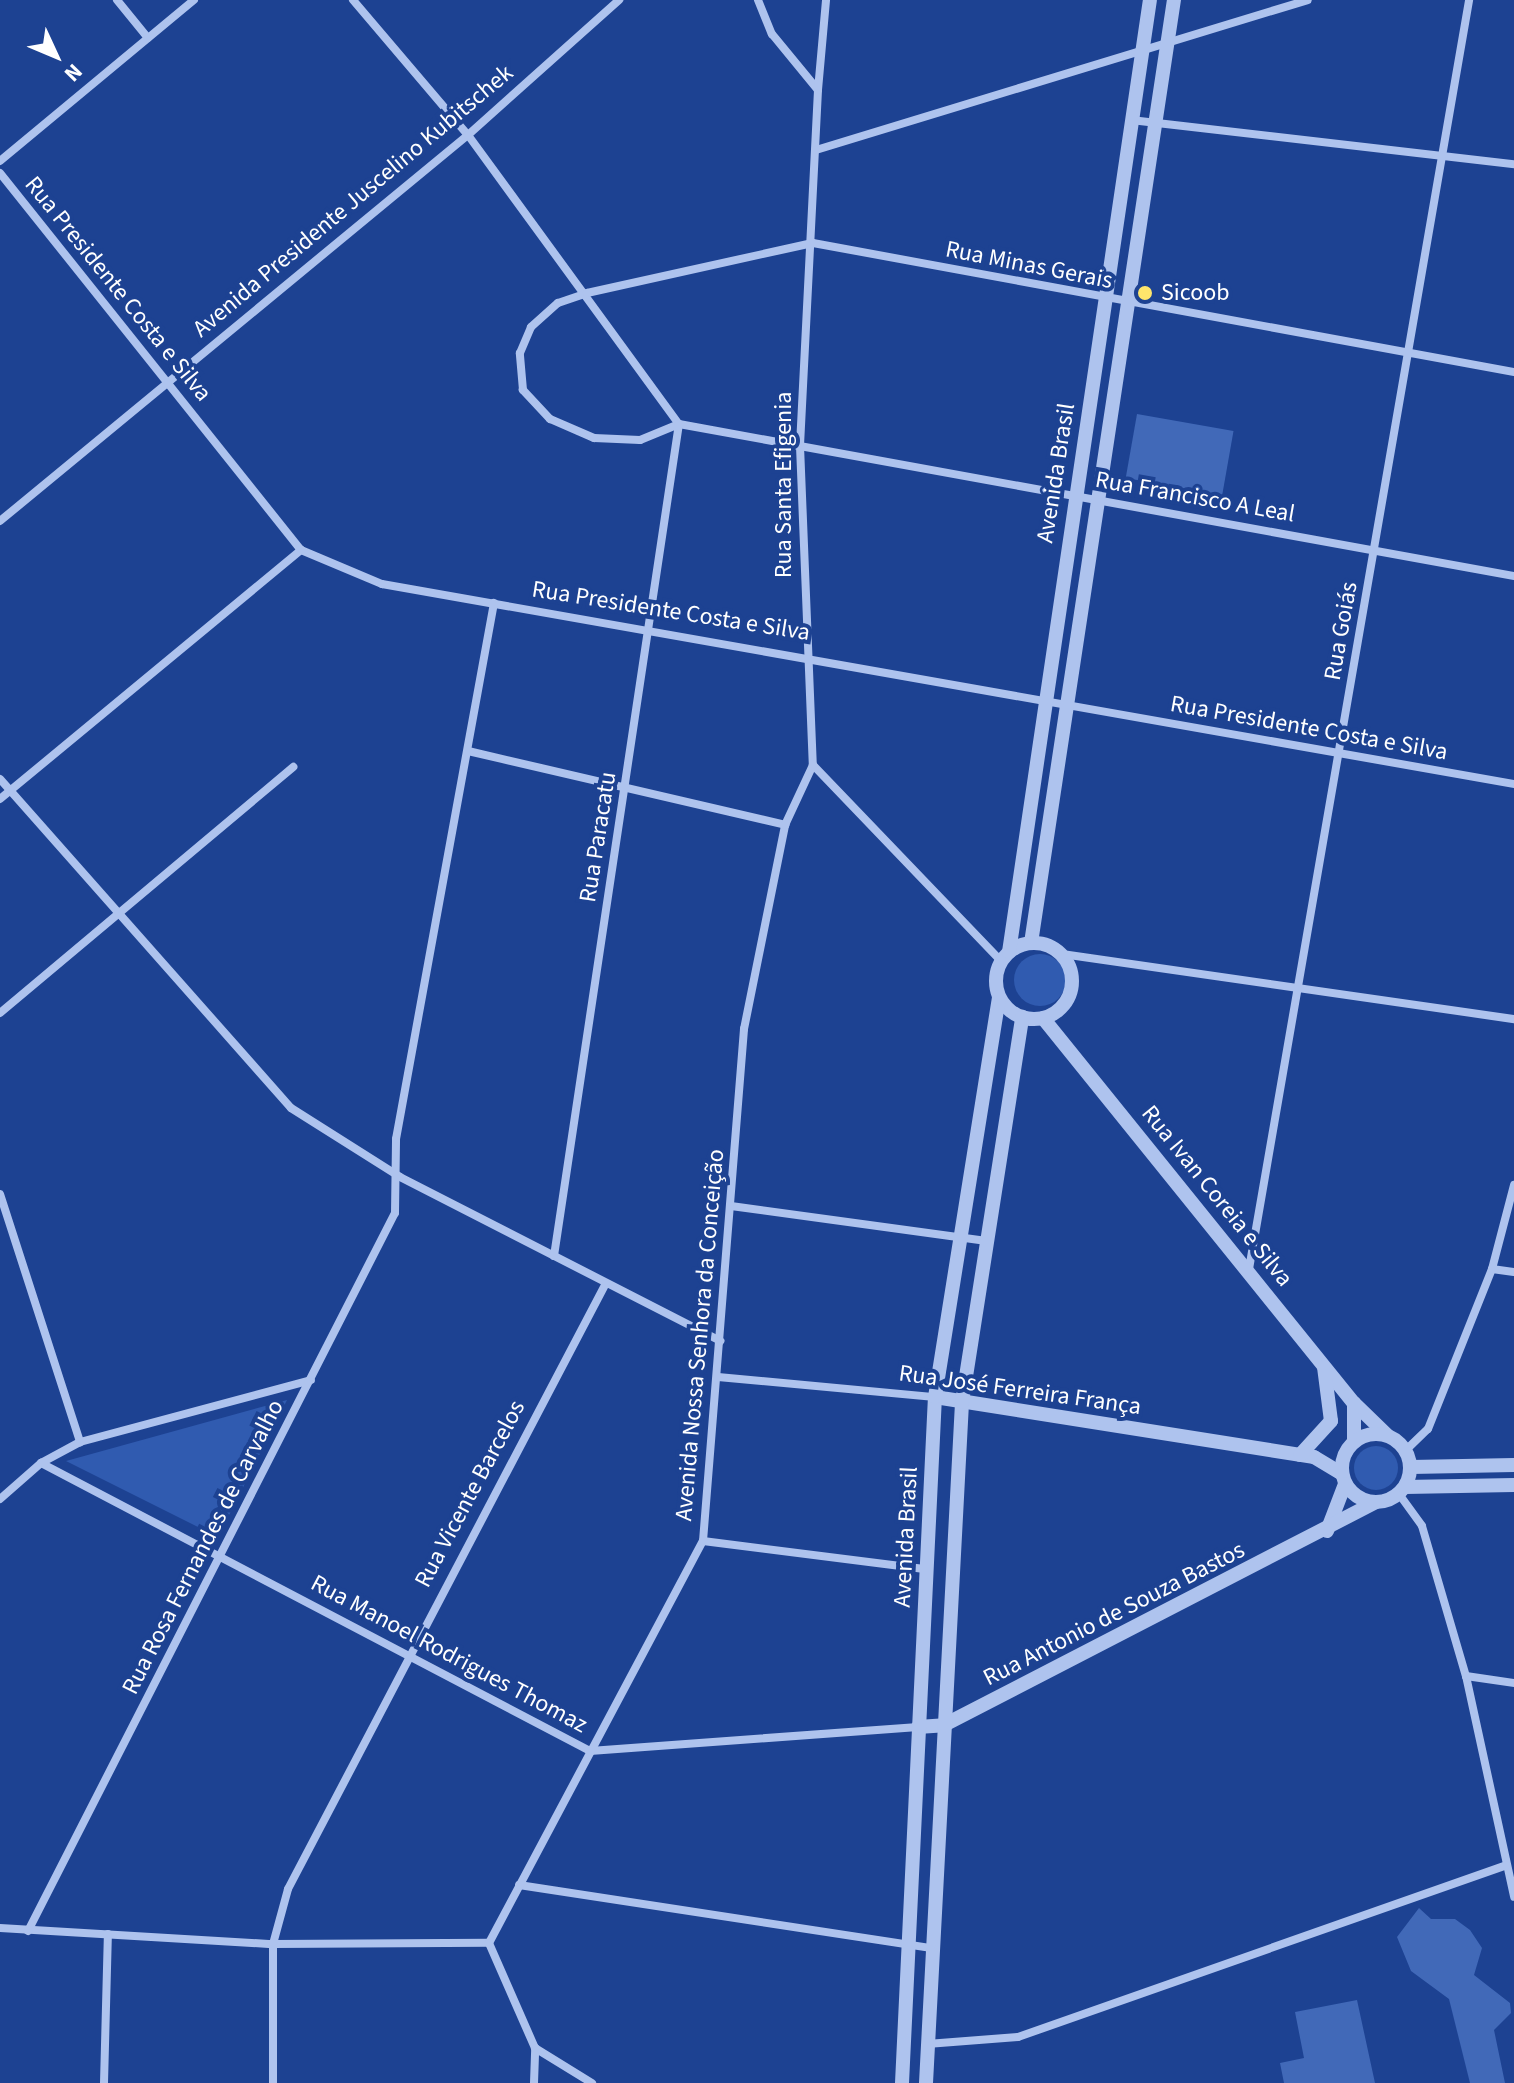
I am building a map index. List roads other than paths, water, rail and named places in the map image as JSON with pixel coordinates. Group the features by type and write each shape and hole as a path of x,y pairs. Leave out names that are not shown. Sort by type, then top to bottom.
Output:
{"street":[{"path":"117,0 148,38"},
{"path":"0,161 194,0"},
{"path":"353,0 468,135 587,293 679,424"},
{"name":"Avenida Presidente Juscelino Kubitschek","path":"0,521 468,135 619,0"},
{"path":"758,0 772,34 818,90"},
{"name":"Avenida Brasil","path":"1005,956 1150,0"},
{"name":"Avenida Brasil","path":"1031,943 1070,706 1174,0"},
{"path":"816,150 1308,0"},
{"name":"Rua Goiás","path":"1249,1269 1446,152 1469,0"},
{"name":"Rua Santa Efigenia","path":"813,765 806,654 800,446 813,243 818,90 828,1"},
{"path":"1131,120 1446,152 1514,164"},
{"name":"Rua Presidente Costa e Silva","path":"0,173 301,550 382,584 806,654 1070,706 1514,784"},
{"name":"Rua Minas Gerais","path":"679,424 640,440 594,438 550,419 523,390 520,353 531,327 558,303 587,293 813,243 1105,300 1514,372"},
{"name":"Rua Francisco A Leal","path":"679,424 1514,576"},
{"name":"Rua Paracatu","path":"554,1256 679,424"},
{"path":"0,799 301,550"},
{"name":"Rua Rosa Fernandes de Carvalho","path":"28,1931 395,1213 400,1177 396,1139 494,603"},
{"path":"468,751 785,825"},
{"path":"813,765 1005,956"},
{"name":"Avenida Nossa Senhora da Conceição","path":"489,1943 703,1541 744,1029 785,825 813,765"},
{"path":"0,1013 293,767"},
{"path":"0,779 291,1108 400,1177 721,1341"},
{"path":"1005,956 1031,943 1062,954 1514,1019"},
{"path":"1005,956 999,997 1022,1017 1043,1018 1070,992 1062,954"},
{"name":"Avenida Brasil","path":"902,2083 935,1397 957,1233 999,997"},
{"name":"Avenida Brasil","path":"926,2083 962,1402 1022,1017"},
{"name":"Rua Ivan Coreia e Silva","path":"1043,1018 1249,1269 1354,1403 1387,1435"},
{"path":"1406,1450 1428,1429 1492,1269 1514,1185"},
{"path":"0,1194 80,1442"},
{"path":"731,1206 957,1233 987,1241"},
{"path":"1492,1269 1514,1272"},
{"name":"Rua Vicente Barcelos","path":"273,2083 273,1944 288,1889 407,1655 606,1283"},
{"path":"1307,1456 1331,1421 1324,1362"},
{"name":"Rua José Ferreira França","path":"718,1377 935,1397 1307,1456 1344,1479"},
{"path":"0,1499 41,1463 80,1442 311,1380"},
{"path":"1327,1531 1344,1479 1354,1403"},
{"path":"1350,1445 1387,1435 1406,1450 1411,1467 1402,1490"},
{"name":"Rua José Ferreira França","path":"1307,1456 1350,1445"},
{"name":"Rua Manoel Rodrigues Thomaz","path":"41,1463 590,1751 918,1727"},
{"path":"1411,1467 1514,1465"},
{"path":"1344,1479 1375,1503 1402,1490 1514,1485"},
{"path":"1402,1490 1422,1526 1466,1676 1514,1897"},
{"name":"Rua Antonio de Souza Bastos","path":"918,1727 944,1725 1327,1531 1375,1503"},
{"path":"703,1541 926,1569"},
{"path":"1466,1676 1514,1683"},
{"path":"927,2044 1018,2037 1507,1865"},
{"path":"519,1885 933,1948"},
{"path":"0,1928 273,1944 489,1943 535,2048 534,2083"},
{"path":"104,2083 108,1934"},
{"path":"535,2048 592,2083"}],"place":[{"name":"Sicoob","path":"1145,293"}]}
